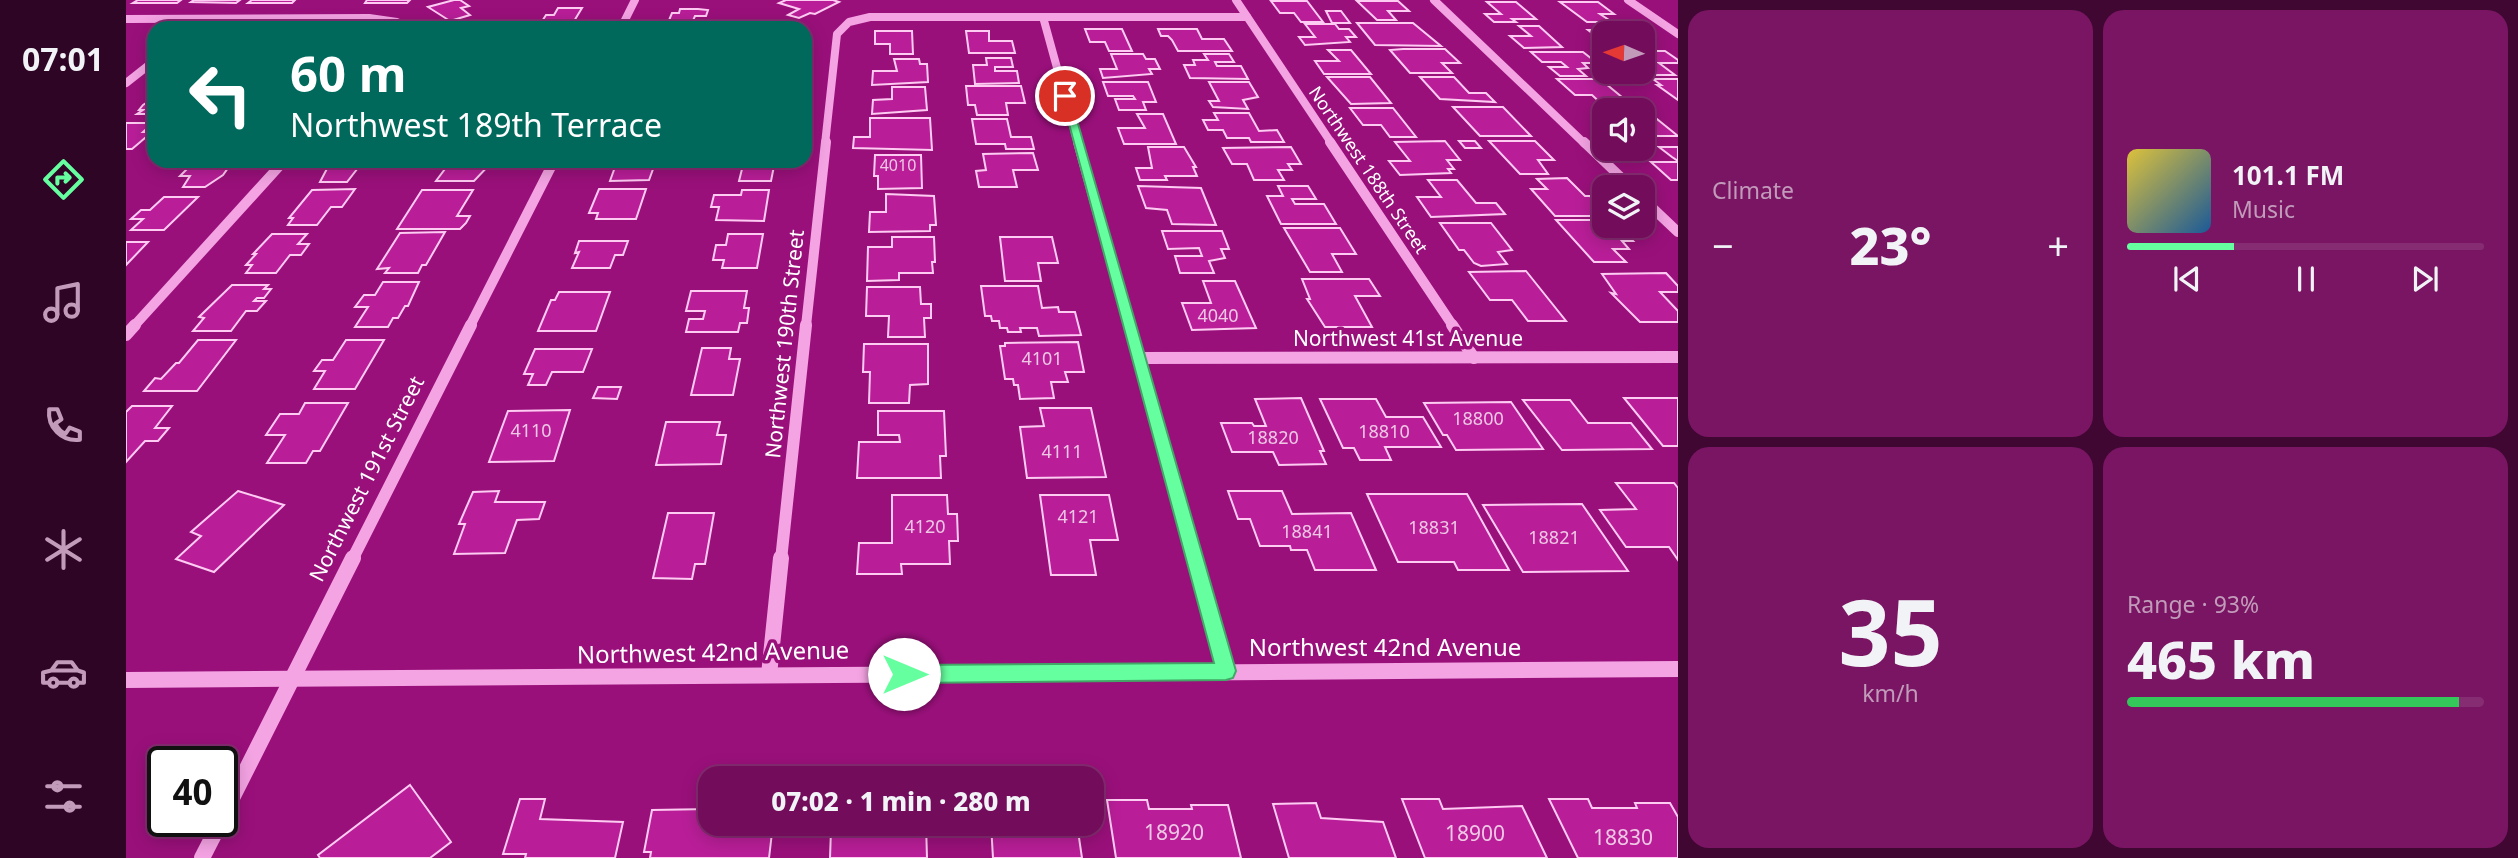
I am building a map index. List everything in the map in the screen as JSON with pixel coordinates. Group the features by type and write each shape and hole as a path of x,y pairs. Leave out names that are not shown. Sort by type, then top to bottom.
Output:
{"street":[{"path":"624,21 635,0"},
{"name":"Northwest 188th Street","path":"1236,0 1474,358"},
{"path":"1434,0 1618,175"},
{"path":"1629,0 1678,34"},
{"name":"Northwest 190th Street","path":"769,675 837,34 849,22 870,17 1043,17"},
{"path":"1226,671 1043,17 1247,17"},
{"path":"126,19 369,18 381,21"},
{"path":"126,83 147,66"},
{"path":"126,335 278,168"},
{"name":"Northwest 191st Street","path":"238,786 550,168"},
{"path":"1655,210 1678,232"},
{"name":"Northwest 41st Avenue","path":"1139,358 1678,357"},
{"name":"Northwest 42nd Avenue","path":"126,680 1678,669"},
{"name":"Northwest 191st Street","path":"202,858 212,837"}],"building":[{"path":"138,0 181,0 177,3 133,3"},
{"path":"240,0 236,3 191,2"},
{"path":"252,0 295,0 292,3 248,3"},
{"path":"367,0 410,0 407,3 365,3"},
{"path":"460,0 469,6 461,8 470,15 450,21 428,7"},
{"path":"786,0 839,2 815,14 810,13 799,18 788,15 799,9 779,3"},
{"path":"1271,1 1307,1 1323,22 1301,22 1294,13 1280,13"},
{"path":"1357,1 1398,1 1409,11 1388,11 1396,20 1377,20"},
{"path":"1487,2 1516,2 1536,19 1494,22 1485,14 1501,14"},
{"path":"1560,2 1598,2 1614,14 1600,14 1610,21 1587,22"},
{"path":"558,8 582,8 574,21 542,21 546,15 554,15"},
{"path":"680,9 708,10 706,16 695,16 693,21 669,21 672,13 679,13"},
{"path":"1326,11 1341,11 1350,23 1332,23"},
{"path":"1357,23 1413,23 1441,46 1375,45"},
{"path":"1305,24 1335,24 1339,29 1349,29 1356,37 1346,37 1350,42 1305,45 1299,37 1315,37"},
{"path":"1519,26 1539,26 1562,47 1524,48 1510,36 1531,36"},
{"path":"1085,29 1122,29 1132,51 1109,51 1105,42 1090,42"},
{"path":"1158,29 1197,29 1202,39 1224,39 1232,51 1178,51 1172,40 1168,36 1161,36"},
{"path":"875,31 912,31 913,54 890,54 890,44 875,44"},
{"path":"966,31 989,31 989,41 1012,41 1015,53 969,53"},
{"path":"1445,49 1460,63 1442,63 1452,73 1410,73 1390,50"},
{"path":"1328,50 1351,50 1371,74 1324,74 1315,61 1339,61"},
{"path":"1656,51 1665,51 1678,60 1678,63 1659,63 1675,75 1656,75"},
{"path":"1531,52 1583,52 1592,59 1592,63 1583,63 1588,68 1578,69 1586,76 1560,76 1549,67 1567,67 1561,62 1542,62"},
{"path":"1111,54 1143,54 1146,59 1155,59 1160,69 1149,69 1152,74 1103,78 1100,69 1117,69"},
{"path":"1204,54 1229,54 1234,62 1215,62 1217,66 1241,66 1248,79 1190,78 1184,65 1195,65 1193,60 1208,60"},
{"path":"986,58 1011,58 1013,67 995,67 995,71 1017,71 1019,83 975,84 973,65 987,65"},
{"path":"894,59 919,59 920,64 927,64 928,82 872,85 873,71 897,71"},
{"path":"1327,77 1370,77 1391,103 1351,104"},
{"path":"1420,77 1454,77 1469,93 1486,93 1495,102 1440,99"},
{"path":"1557,79 1592,79 1592,84 1606,84 1623,98 1595,98 1592,95 1575,95"},
{"path":"1656,79 1678,79 1678,100 1657,85 1661,85"},
{"path":"1103,82 1148,82 1156,102 1143,102 1146,110 1119,110 1115,99 1135,99 1133,96 1108,96"},
{"path":"1209,82 1249,82 1258,97 1243,100 1248,109 1213,107 1209,101 1219,101"},
{"path":"966,86 1021,86 1025,103 1006,103 1008,115 977,115 975,105 968,105"},
{"path":"892,87 925,87 927,110 872,114 873,100 892,99"},
{"path":"147,102 147,114 137,114 143,110 139,110"},
{"path":"1453,107 1503,107 1531,136 1480,136"},
{"path":"1350,108 1393,108 1416,137 1390,137 1381,125 1363,125"},
{"path":"1214,113 1249,113 1259,131 1277,130 1284,142 1251,142 1249,138 1227,138 1223,130 1208,130 1203,120 1218,120"},
{"path":"1137,114 1163,114 1176,144 1124,144 1118,128 1145,128"},
{"path":"1655,117 1678,136 1655,136"},
{"path":"870,118 930,118 932,150 853,148 854,137 870,137"},
{"path":"972,119 1007,119 1011,137 1031,137 1034,149 1006,149 1005,144 976,144"},
{"path":"126,123 147,123 147,128 143,132 147,132 147,136 132,149 126,149"},
{"path":"1445,141 1460,160 1447,160 1454,169 1448,169 1451,173 1400,175 1389,161 1410,161 1395,142"},
{"path":"1459,141 1475,141 1481,148 1465,148"},
{"path":"1489,141 1535,141 1554,160 1538,160 1548,174 1520,174"},
{"path":"1148,147 1184,147 1196,167 1193,167 1197,176 1165,176 1167,180 1140,180 1136,168 1152,168"},
{"path":"1291,147 1301,164 1288,164 1292,170 1278,170 1284,180 1254,180 1247,164 1232,164 1223,148"},
{"path":"1659,147 1678,147 1678,161 1672,157"},
{"path":"1033,153 1038,170 1013,170 1017,187 979,187 976,171 986,170 983,154"},
{"path":"875,155 921,155 922,188 878,189 878,176 874,176"},
{"path":"1651,162 1678,162 1678,180 1671,180"},
{"path":"188,168 228,168 223,175 205,187 183,187 190,176 180,176"},
{"path":"327,168 358,168 347,182 320,182"},
{"path":"446,168 486,168 474,181 436,181"},
{"path":"615,168 653,168 649,180 610,181"},
{"path":"742,168 774,168 771,181 739,181"},
{"path":"1567,178 1585,196 1592,198 1592,216 1555,216 1531,189 1547,189 1537,179"},
{"path":"1428,180 1457,180 1476,203 1496,203 1505,214 1431,217 1417,197 1441,197"},
{"path":"1138,186 1201,188 1216,225 1172,224 1167,210 1146,208"},
{"path":"1278,186 1308,186 1316,199 1292,199 1295,204 1324,204 1336,224 1281,224 1267,196 1283,196"},
{"path":"355,189 342,207 331,207 317,225 288,225 293,218 289,218 312,190"},
{"path":"599,189 646,189 636,219 596,219 598,213 589,213"},
{"path":"422,190 473,190 457,216 470,216 466,223 460,229 397,229"},
{"path":"742,190 769,190 764,221 716,220 719,207 711,207 714,195 741,195"},
{"path":"886,194 934,196 936,225 930,225 930,231 869,232 870,212 886,212"},
{"path":"164,197 198,197 164,230 131,230 143,219 131,219 141,210 150,210"},
{"path":"1556,220 1592,220 1592,238 1630,238 1633,241 1622,241 1629,249 1613,249 1626,262 1594,262"},
{"path":"1440,223 1491,223 1512,250 1498,252 1507,264 1481,266 1474,263 1464,250 1459,250"},
{"path":"1284,228 1340,228 1356,254 1332,254 1342,272 1310,272"},
{"path":"1162,231 1222,231 1229,249 1221,249 1225,258 1209,261 1214,273 1180,273 1175,256 1202,256 1199,248 1168,249"},
{"path":"445,232 426,265 422,265 418,273 385,273 389,268 377,269 400,233"},
{"path":"272,234 307,234 298,244 309,244 301,255 290,255 276,273 246,273 252,265 246,265 256,254 253,254"},
{"path":"728,234 763,234 757,268 722,268 724,260 713,260 716,245 726,245"},
{"path":"892,237 934,237 933,273 899,273 899,280 867,281 868,247 892,247"},
{"path":"1000,237 1052,237 1058,263 1038,263 1041,281 1005,281"},
{"path":"579,241 628,241 623,255 615,255 610,268 572,268 579,252 575,253"},
{"path":"126,242 148,242 126,265"},
{"path":"1526,271 1566,321 1528,321 1512,300 1490,300 1469,272"},
{"path":"1666,273 1678,286 1678,292 1660,292 1678,311 1678,322 1640,322 1611,293 1616,294 1602,274"},
{"path":"1302,279 1369,279 1380,296 1355,296 1372,327 1325,327 1307,299 1310,299"},
{"path":"1203,281 1235,281 1256,328 1192,330 1182,303 1211,303"},
{"path":"383,282 419,282 408,306 405,306 398,318 393,318 388,327 355,327 368,307 355,307 364,295 375,295"},
{"path":"232,285 268,285 264,289 271,289 264,298 254,301 266,301 257,311 246,311 231,331 193,331 204,318 199,317"},
{"path":"981,286 1038,286 1042,308 1058,307 1059,312 1075,312 1081,335 1039,336 1037,328 1020,328 1021,332 1008,332 1007,328 1000,328 999,321 992,321 991,316 985,316"},
{"path":"867,287 920,287 921,304 931,304 931,318 924,318 925,337 888,337 889,316 866,316"},
{"path":"691,291 747,291 744,308 749,308 747,323 740,323 738,332 686,332 689,319 703,319 705,311 686,311"},
{"path":"559,292 610,292 596,331 538,331 551,300 555,300"},
{"path":"198,340 236,340 197,391 144,391 155,378 161,379 179,363"},
{"path":"346,340 384,340 355,389 314,389 325,371 314,371 322,360 333,360"},
{"path":"1078,342 1084,372 1065,372 1068,382 1051,382 1054,398 1020,399 1018,385 1014,385 1013,379 1005,379 1000,346 1005,346 1005,343"},
{"path":"864,344 928,344 928,384 910,385 909,403 869,403 870,372 863,372"},
{"path":"702,348 731,348 729,359 740,359 733,395 691,395"},
{"path":"535,349 592,349 583,372 552,372 546,385 528,385 533,374 524,374"},
{"path":"598,387 621,387 617,399 593,398"},
{"path":"1301,398 1324,451 1320,451 1326,464 1279,465 1273,452 1232,452 1221,423 1266,426 1255,399"},
{"path":"1624,398 1678,398 1678,446 1663,446"},
{"path":"1320,399 1376,399 1386,417 1423,417 1441,447 1385,447 1391,460 1360,460 1354,448 1343,448"},
{"path":"1523,400 1570,400 1588,423 1631,423 1652,449 1562,450"},
{"path":"1511,402 1543,449 1456,450 1447,435 1443,435 1424,403"},
{"path":"305,403 348,403 320,451 313,451 306,463 267,463 285,435 266,435 280,414 299,414"},
{"path":"132,406 172,406 155,428 169,428 158,441 145,441 126,462 126,412"},
{"path":"1040,408 1091,408 1106,477 1027,478 1020,427 1044,426"},
{"path":"570,410 554,461 489,462 508,411"},
{"path":"878,411 944,411 946,456 940,456 941,478 857,478 859,442 900,442 899,435 878,435"},
{"path":"666,422 720,422 717,435 726,435 721,464 656,465"},
{"path":"1616,483 1674,483 1678,488 1678,560 1669,547 1626,547 1600,510 1636,509"},
{"path":"238,491 284,505 214,572 176,559 201,536 191,532"},
{"path":"499,491 495,502 545,502 539,519 517,520 505,553 454,554 465,524 459,524 473,492"},
{"path":"1228,491 1282,491 1292,514 1351,513 1376,570 1315,570 1307,550 1291,550 1290,546 1260,546 1250,519 1238,519"},
{"path":"1367,494 1467,494 1509,570 1458,570 1454,562 1398,562"},
{"path":"892,495 947,495 948,514 957,514 958,541 949,541 950,564 901,564 902,574 857,574 859,543 892,543"},
{"path":"1040,495 1109,495 1118,540 1090,540 1096,575 1051,575"},
{"path":"1582,504 1628,571 1523,572 1483,505"},
{"path":"668,513 714,513 705,564 695,564 692,579 653,578"},
{"path":"410,785 451,842 430,858 320,858 318,855"},
{"path":"520,799 545,799 540,819 623,822 615,858 525,858 526,854 503,854"},
{"path":"1402,799 1439,799 1443,809 1522,806 1547,858 1425,858"},
{"path":"1549,799 1588,799 1592,808 1637,808 1635,803 1670,803 1678,817 1678,858 1578,858"},
{"path":"1107,800 1147,800 1149,809 1192,809 1191,805 1228,805 1241,858 1116,858"},
{"path":"1316,803 1321,818 1383,822 1396,858 1289,858 1273,804"},
{"path":"698,809 698,836 772,836 769,858 650,858 651,852 644,852 652,810"},
{"path":"831,836 926,836 927,858 830,858"},
{"path":"992,836 1079,836 1082,858 993,858"}],"route":[{"path":"904,674 1226,671 1065,96"}]}
